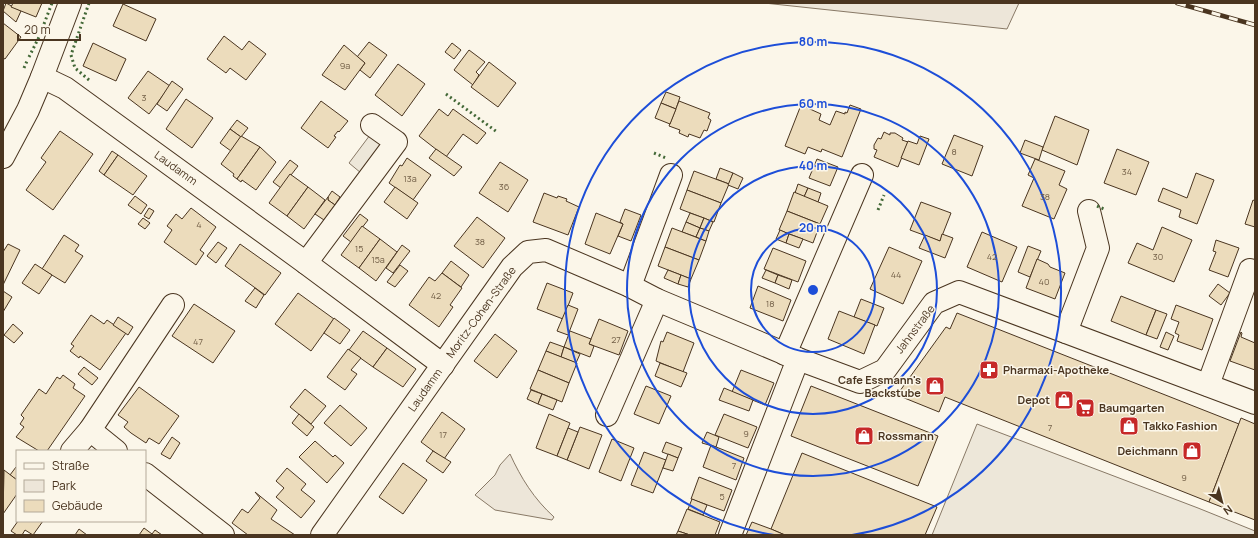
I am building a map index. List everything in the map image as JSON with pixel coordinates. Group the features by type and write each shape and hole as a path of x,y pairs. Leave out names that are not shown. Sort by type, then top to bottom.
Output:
{"street":[{"path":"3,157 28,110 70,3"},
{"name":"Laudamm","path":"42,77 66,88 306,262 443,365 322,535"},
{"path":"306,262 396,142 372,125"},
{"path":"730,535 791,356 862,174"},
{"path":"630,286 671,176"},
{"path":"1066,332 1098,248 1089,211"},
{"name":"Moritz-Cohen-Straße","path":"443,365 512,267 528,252 546,250 630,286 657,300 791,356 860,382"},
{"path":"1208,385 1250,270"},
{"name":"Jahnstraße","path":"860,382 884,370 934,303 960,292 1255,402"},
{"path":"607,415 657,300"},
{"path":"73,450 90,430 173,305"},
{"path":"90,430 115,450"},
{"path":"146,475 223,535"}],"green space":[{"path":"764,3 1019,3 1007,29"},
{"path":"510,454 529,488 540,503 554,517 552,520 495,510 475,495 495,475 500,465"}],"shaded area":[{"path":"370,135 383,144 361,173 349,163"},
{"path":"977,424 1198,508 1255,531 1255,535 932,535"}],"building":[{"path":"6,3 21,11 16,22 3,11"},
{"path":"13,3 42,3 36,17 11,7"},
{"path":"123,4 156,19 146,41 113,26"},
{"path":"3,23 21,37 5,59 3,58"},
{"path":"224,36 242,50 249,41 266,54 246,80 230,68 226,73 207,59"},
{"path":"369,42 387,55 370,78 360,70 365,63 357,57"},
{"path":"93,43 126,59 116,81 83,66"},
{"path":"452,43 461,50 454,59 445,52"},
{"path":"344,45 365,63 345,90 322,75"},
{"path":"469,50 485,62 476,72 479,75 473,85 454,70"},
{"path":"489,62 516,83 498,107 471,87"},
{"path":"398,64 425,84 402,116 375,95"},
{"path":"148,71 170,86 149,114 128,98"},
{"path":"172,81 183,89 167,111 157,104"},
{"path":"666,92 680,97 676,109 661,103"},
{"path":"186,99 213,118 192,148 166,129"},
{"path":"321,101 348,121 334,136 336,137 328,148 301,128"},
{"path":"679,101 710,113 708,118 711,120 707,131 704,130 700,138 689,134 688,137 679,133 680,130 669,126"},
{"path":"661,103 676,109 670,124 655,118"},
{"path":"801,105 821,114 819,120 830,125 836,111 845,114 845,112 847,113 850,105 861,109 842,157 822,149 821,152 808,147 805,154 785,146"},
{"path":"439,109 448,116 453,109 486,133 477,144 463,134 446,157 419,136"},
{"path":"1055,116 1089,130 1077,165 1042,150"},
{"path":"237,120 248,128 241,137 230,129"},
{"path":"230,129 241,137 231,151 220,143"},
{"path":"60,131 93,154 53,210 26,190 46,162 41,158"},
{"path":"884,132 890,135 890,133 895,133 903,138 902,140 908,142 898,167 874,157 877,150 874,149 874,145 878,138 881,139"},
{"path":"954,135 983,146 972,176 942,164"},
{"path":"241,136 260,147 237,179 233,176 234,174 221,164"},
{"path":"920,136 929,139 919,165 901,158 908,141 917,144"},
{"path":"1025,140 1043,147 1039,160 1020,153"},
{"path":"260,147 276,162 256,190 242,180 241,182 237,179"},
{"path":"436,149 462,167 454,176 429,158"},
{"path":"1117,149 1149,162 1136,195 1104,183"},
{"path":"112,151 118,155 104,175 99,171"},
{"path":"118,155 147,176 133,195 104,175"},
{"path":"407,158 431,175 413,200 389,183 400,165 402,166"},
{"path":"817,159 838,167 830,186 809,178"},
{"path":"1035,159 1065,171 1059,185 1067,189 1054,219 1022,206 1034,178 1028,175"},
{"path":"290,160 298,166 281,188 273,182"},
{"path":"500,162 528,180 508,212 479,193"},
{"path":"720,168 733,173 729,184 716,179"},
{"path":"694,171 729,184 721,203 687,190"},
{"path":"733,173 743,178 738,189 728,185"},
{"path":"1196,173 1214,180 1197,224 1179,217 1181,210 1158,201 1163,188 1187,198"},
{"path":"290,174 308,187 287,216 269,203"},
{"path":"798,184 808,188 804,197 795,193"},
{"path":"308,187 325,200 304,229 287,216"},
{"path":"395,187 418,203 407,219 384,202"},
{"path":"808,188 821,193 818,202 804,197"},
{"path":"687,190 721,203 714,222 680,209"},
{"path":"332,191 340,197 335,205 328,200 328,197"},
{"path":"794,192 828,206 820,224 787,211"},
{"path":"544,193 557,198 558,196 567,199 566,201 579,207 568,235 533,222"},
{"path":"135,196 147,205 141,214 128,205"},
{"path":"328,197 328,200 335,205 324,220 315,214"},
{"path":"1253,200 1255,201 1255,227 1245,224"},
{"path":"921,202 951,213 940,241 910,230"},
{"path":"149,208 154,211 149,219 144,216"},
{"path":"191,208 216,227 200,250 204,253 196,265 164,242 172,230 167,226 176,214 182,219"},
{"path":"625,209 641,215 631,241 618,236 623,224 620,222"},
{"path":"787,211 820,224 813,243 779,230"},
{"path":"596,213 623,224 610,254 585,244"},
{"path":"690,213 704,218 700,228 686,222"},
{"path":"360,214 368,220 351,242 343,236"},
{"path":"477,217 505,238 483,268 454,246"},
{"path":"143,218 150,223 145,229 138,224"},
{"path":"704,218 713,222 709,231 700,228"},
{"path":"686,222 700,228 696,237 682,232"},
{"path":"362,226 380,239 359,268 341,255"},
{"path":"1162,227 1192,240 1174,282 1128,263 1137,243 1153,250"},
{"path":"672,228 706,241 699,260 665,247"},
{"path":"700,228 709,231 706,241 696,237"},
{"path":"780,230 789,234 786,243 776,239"},
{"path":"982,232 1017,247 1002,282 967,267"},
{"path":"789,234 803,239 799,248 786,243"},
{"path":"942,234 953,238 945,258 919,248 925,235 940,241"},
{"path":"64,235 79,245 75,251 83,256 65,283 42,269"},
{"path":"380,239 397,252 376,281 359,268"},
{"path":"1216,240 1239,248 1228,277 1209,270 1216,252 1213,251"},
{"path":"218,242 227,248 216,263 207,256"},
{"path":"8,244 20,250 3,285 3,252"},
{"path":"240,244 281,273 265,295 225,266"},
{"path":"402,245 410,251 393,273 386,268"},
{"path":"1028,246 1041,251 1030,277 1018,272"},
{"path":"665,247 699,260 691,279 658,266"},
{"path":"889,247 922,261 903,304 870,289"},
{"path":"773,248 806,261 798,282 764,269"},
{"path":"1037,259 1048,264 1050,267 1065,273 1055,299 1026,288"},
{"path":"451,261 469,275 461,287 442,273"},
{"path":"35,264 52,275 39,294 22,283"},
{"path":"400,265 408,271 395,287 387,282"},
{"path":"668,270 681,275 678,284 664,278"},
{"path":"766,270 778,275 775,283 762,278"},
{"path":"442,273 462,288 450,305 453,307 439,327 409,305 429,277 435,281"},
{"path":"681,275 691,279 688,287 678,284"},
{"path":"778,275 792,280 789,289 775,283"},
{"path":"547,283 573,293 563,319 537,309"},
{"path":"1218,284 1230,293 1221,305 1209,296"},
{"path":"758,286 791,300 783,321 750,308"},
{"path":"255,288 264,295 256,308 245,301"},
{"path":"3,291 12,297 3,312"},
{"path":"298,293 334,319 311,351 275,324"},
{"path":"1121,296 1156,310 1146,335 1111,321"},
{"path":"861,299 884,308 877,326 854,317"},
{"path":"194,304 235,331 213,363 172,336"},
{"path":"568,305 578,309 568,335 557,331"},
{"path":"1176,305 1213,319 1202,350 1177,341 1179,335 1175,333 1179,322 1171,319"},
{"path":"1156,310 1167,314 1157,339 1146,335"},
{"path":"839,311 875,325 864,354 828,339"},
{"name":"Baumgarten","path":"957,313 1239,424 1209,502 945,397 939,412 897,395 946,327 950,329"},
{"path":"91,315 104,324 107,320 126,333 100,370 70,351 74,346 71,344"},
{"path":"118,317 133,327 128,335 113,325"},
{"path":"334,318 350,330 340,344 324,333"},
{"path":"599,319 628,331 619,355 589,344"},
{"path":"13,324 23,333 14,343 4,335"},
{"path":"363,331 387,348 373,367 349,350"},
{"path":"570,331 591,339 589,344 594,346 590,357 564,347"},
{"path":"667,332 694,343 683,372 656,361 661,341 663,342"},
{"path":"1166,332 1174,336 1168,350 1160,347"},
{"path":"1241,332 1241,337 1255,343 1255,370 1230,361"},
{"path":"495,334 517,351 497,378 474,361"},
{"path":"550,342 564,347 561,357 546,351"},
{"path":"564,347 580,354 576,363 561,357"},
{"path":"387,348 416,369 403,387 373,367"},
{"path":"348,349 361,358 351,370 357,374 345,390 327,377"},
{"path":"546,351 577,363 569,383 538,370"},
{"path":"660,363 687,373 681,387 655,376"},
{"path":"84,367 98,378 92,385 78,374"},
{"path":"538,370 569,383 562,402 530,389"},
{"path":"741,370 774,383 765,405 732,392"},
{"path":"63,375 75,384 73,388 85,396 48,450 37,450 16,437 24,427 20,424 24,418 21,415 39,389 46,394 57,377 60,379"},
{"path":"646,386 671,396 659,424 634,414"},
{"name":"Rossmann","path":"811,386 938,436 918,486 791,436"},
{"path":"139,387 179,416 159,444 149,438 146,443 131,433 124,427 128,422 118,415"},
{"path":"724,388 753,400 749,411 719,400"},
{"path":"305,389 326,406 311,424 290,407"},
{"path":"531,390 542,394 538,404 527,399"},
{"path":"542,394 557,400 553,410 538,404"},
{"path":"340,405 367,428 351,446 324,423"},
{"path":"442,412 465,429 444,459 421,442"},
{"path":"299,414 314,427 307,436 292,423"},
{"path":"549,414 570,423 557,456 536,448"},
{"path":"724,414 757,427 748,448 715,435"},
{"path":"1241,418 1255,424 1255,520 1209,502"},
{"path":"580,427 602,435 589,469 567,460"},
{"path":"568,428 578,432 567,460 557,456"},
{"path":"707,432 719,437 716,447 702,443"},
{"path":"172,437 180,443 170,459 161,454"},
{"path":"612,439 634,448 621,481 599,472"},
{"path":"315,441 333,457 335,455 344,463 327,483 299,457"},
{"path":"666,442 682,448 678,458 662,452"},
{"path":"711,445 744,458 736,480 703,467"},
{"path":"433,451 451,462 443,473 426,461"},
{"path":"644,452 666,460 653,493 631,485"},
{"path":"802,453 937,507 925,535 785,535 771,529"},
{"path":"668,454 678,458 673,471 663,468"},
{"path":"403,463 427,480 403,514 379,497"},
{"path":"16,467 16,479 10,475"},
{"path":"287,468 306,484 301,490 315,501 301,518 276,497 284,488 276,481"},
{"path":"4,470 16,479 16,495 3,514"},
{"path":"699,477 732,490 724,511 691,499"},
{"path":"255,492 277,510 271,519 295,535 248,535 232,523 242,509 248,513 260,498"},
{"path":"692,499 707,505 703,515 688,509"},
{"path":"687,509 720,522 715,535 690,535 678,531"},
{"path":"17,522 42,522 33,535 25,530 22,535 17,535 11,531"},
{"path":"752,522 771,529 785,535 746,535"},
{"path":"144,528 152,534 155,530 162,535 139,535"},
{"path":"79,529 87,535 75,535"},
{"path":"678,531 690,535 676,535"}],"railway":[{"path":"1177,3 1255,25"}],"hedge":[{"path":"44,24 52,3"},
{"path":"89,3 71,55 75,68 89,80"},
{"path":"29,57 40,35"},
{"path":"24,68 27,61"},
{"path":"446,94 497,132"},
{"path":"654,153 666,158"},
{"path":"878,210 884,195"},
{"path":"1097,206 1104,209"}],"place":[{"name":"Pharmaxi-Apotheke","path":"989,370"},
{"name":"Cafe Essmann's Backstube","path":"935,386"},
{"name":"Depot","path":"1064,400"},
{"name":"Baumgarten","path":"1085,408"},
{"name":"Takko Fashion","path":"1129,426"},
{"name":"Rossmann","path":"864,436"},
{"name":"Deichmann","path":"1192,451"}]}
